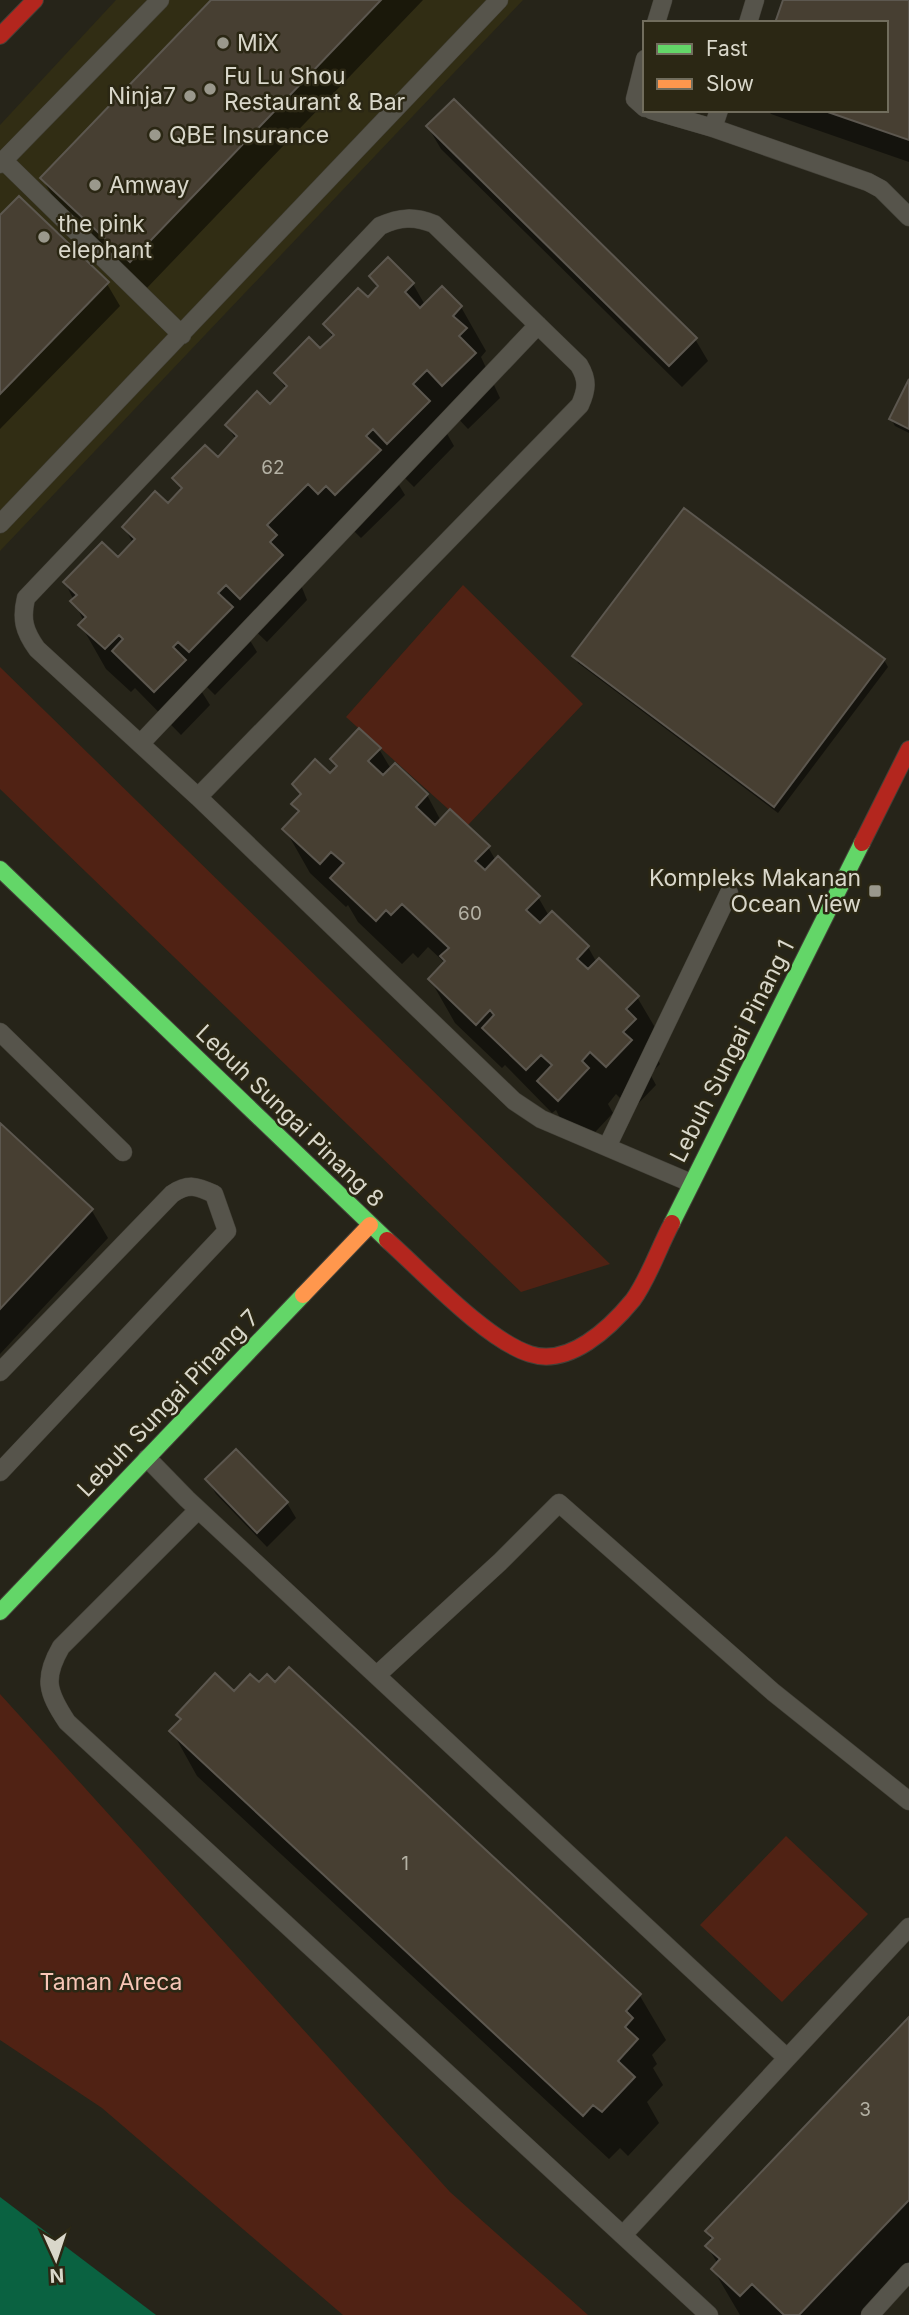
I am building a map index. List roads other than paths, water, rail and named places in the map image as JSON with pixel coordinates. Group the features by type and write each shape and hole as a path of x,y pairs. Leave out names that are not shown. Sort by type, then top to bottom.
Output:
{"street":[{"path":"0,36 34,0"},
{"name":"Lebuh Sungai Pinang 1","path":"570,1353 600,1335 634,1298 909,749"},
{"name":"Lebuh Sungai Pinang 8","path":"3,879 370,1225 494,1335 531,1355 570,1353"},
{"name":"Lebuh Sungai Pinang 7","path":"0,1612 370,1225"}],"lane":[{"path":"160,0 2,162 182,335"},
{"path":"0,524 499,0"},
{"path":"657,21 663,0"},
{"path":"749,21 755,0"},
{"path":"643,67 635,99 643,106"},
{"path":"665,112 716,119 868,182 881,189 909,217"},
{"path":"198,797 580,405 587,390 586,376 579,365 434,224 408,218 380,226 26,597 22,614 26,633 31,641 198,797 514,1101 541,1119 691,1183"},
{"path":"141,743 538,325"},
{"path":"607,1147 729,893"},
{"path":"0,1032 123,1152"},
{"path":"0,1372 172,1194 183,1186 197,1186 214,1194 227,1231 0,1472"},
{"path":"147,1458 198,1510 788,2058"},
{"path":"377,1675 500,1562 559,1503 773,1692 909,1801"},
{"path":"198,1510 61,1647 48,1670 52,1700 67,1721 709,2315"},
{"path":"623,2235 909,1927"},
{"path":"870,2315 909,2272"}],"place":[{"name":"MiX","path":"223,43"},
{"name":"Fu Lu Shou Restaurant & Bar","path":"210,89"},
{"name":"Ninja7","path":"190,96"},
{"name":"QBE Insurance","path":"155,135"},
{"name":"Amway","path":"95,185"},
{"name":"the pink elephant","path":"44,237"},
{"name":"Kompleks Makanan Ocean View","path":"875,891"}],"park label":[{"name":"Taman Areca","path":"111,1982"}]}
